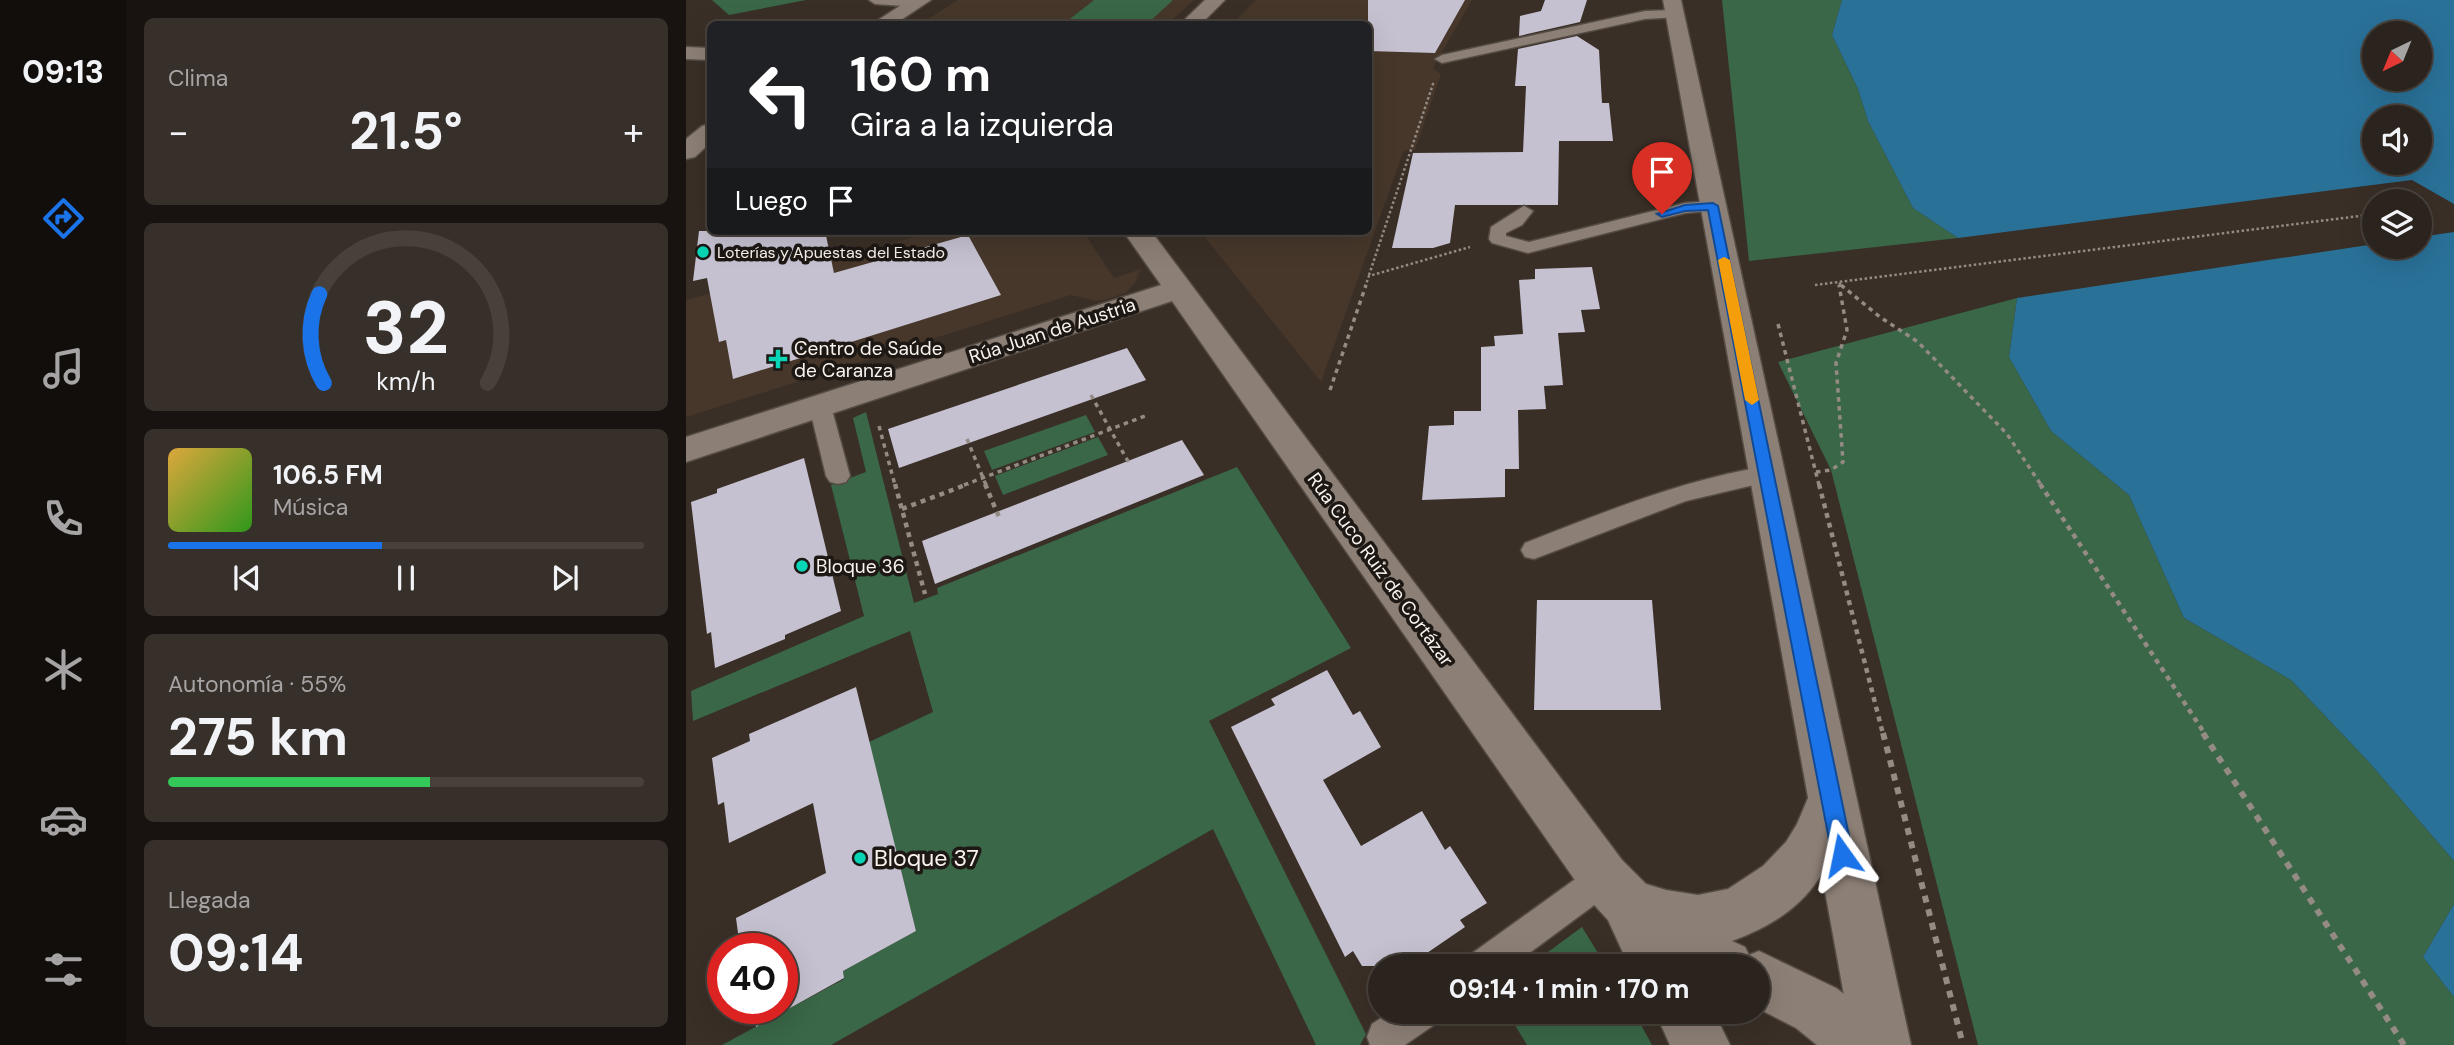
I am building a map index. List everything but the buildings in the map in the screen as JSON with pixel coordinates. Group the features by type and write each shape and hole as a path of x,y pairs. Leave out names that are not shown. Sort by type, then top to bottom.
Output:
{"street":[{"path":"1194,21 1216,0"},
{"path":"887,21 919,1"},
{"path":"1673,7 1882,1045"},
{"path":"686,53 707,54"},
{"path":"686,152 707,134"},
{"name":"Rúa Cuco Ruiz de Cortázar","path":"1140,235 1616,891"},
{"name":"Rúa Juan de Austria","path":"686,450 1180,289"},
{"path":"1616,891 1667,917 1705,921 1750,907 1784,883 1812,846 1831,800"},
{"path":"1616,891 1651,954"},
{"path":"1616,891 1673,939 1702,954"},
{"path":"1770,985 1816,1008 1864,1045"}],"lane":[{"path":"875,0 919,1"},
{"path":"1442,59 1673,7"},
{"path":"1574,30 1578,13"},
{"path":"1524,211 1516,221 1497,231 1498,239 1528,248 1685,208 1713,206"},
{"path":"820,406 838,476"},
{"path":"1534,550 1660,500 1734,478 1767,474"},
{"path":"1504,954 1616,891"},
{"path":"1385,1037 1404,1024"}],"path":[{"path":"1330,390 1436,73"},
{"path":"1815,285 2362,216"},
{"path":"1368,276 1498,239"},
{"path":"1816,472 1831,470 1843,462 1836,363 1847,330 1839,284"},
{"path":"1839,284 1880,317 1918,342 2007,434 2171,682 2404,1045"},
{"path":"1775,313 1963,1045"},
{"path":"1091,395 1130,465"},
{"path":"902,509 1145,416"},
{"path":"879,426 925,594"},
{"path":"968,439 999,517"}],"shaded area":[{"path":"958,0 1194,0 1171,21 925,21"},
{"path":"1256,0 1472,0 1433,68 1441,74 1415,150 1404,150 1321,382 1203,235 1372,235 1372,21 1235,21"},
{"name":"Centro de Saúde de Caranza","path":"922,235 1086,235 1114,278 1141,269 1135,283 1125,293 1108,299 1097,301 1071,295 686,417 686,300"}],"green space":[{"path":"712,0 806,0 729,15"},
{"path":"1094,0 1173,0 1150,21 1067,21"},
{"path":"1722,0 1842,0 1832,35 1858,89 1868,121 1913,208 1958,238 1749,261"},
{"path":"2017,298 2009,357 2051,431 2129,495 2184,618 2291,680 2367,760 2454,861 2454,904 2423,957 2454,997 2454,1045 1978,1045 1831,470 1778,362"},
{"path":"866,412 914,603 938,594 937,588 1237,467 1351,648 1209,721 1366,1034 1360,1045 1316,1045 1213,829 831,1045 722,1045 761,1024 798,1024 798,1004 844,979 843,971 916,931 869,742 933,712 910,631 693,721 691,691 864,616 831,485 866,472 853,418"},
{"path":"1086,415 1095,432 992,470 984,451"},
{"path":"1098,437 1108,455 1003,495 995,476"},
{"path":"1582,927 1599,954 1545,954"},
{"path":"1514,1024 1641,1024 1652,1045 1527,1045"}],"water":[{"path":"1842,0 2454,0 2454,204 2432,189 2412,180 1958,238 1913,208 1868,121 1858,89 1832,35"},
{"path":"2454,232 2454,861 2367,760 2291,680 2184,618 2129,495 2051,431 2009,357 2017,298 2362,246 2362,259 2432,259 2432,235"},
{"path":"2454,904 2454,997 2423,957"}],"slow traffic":[{"path":"1724,260 1752,400"}],"place":[{"name":"Loterías y Apuestas del Estado","path":"703,252"},
{"name":"Centro de Saúde de Caranza","path":"778,359"},
{"name":"Bloque 36","path":"802,566"},
{"name":"Bloque 37","path":"860,858"}],"route":[{"path":"1662,214 1685,208 1713,206 1842,855"}]}
